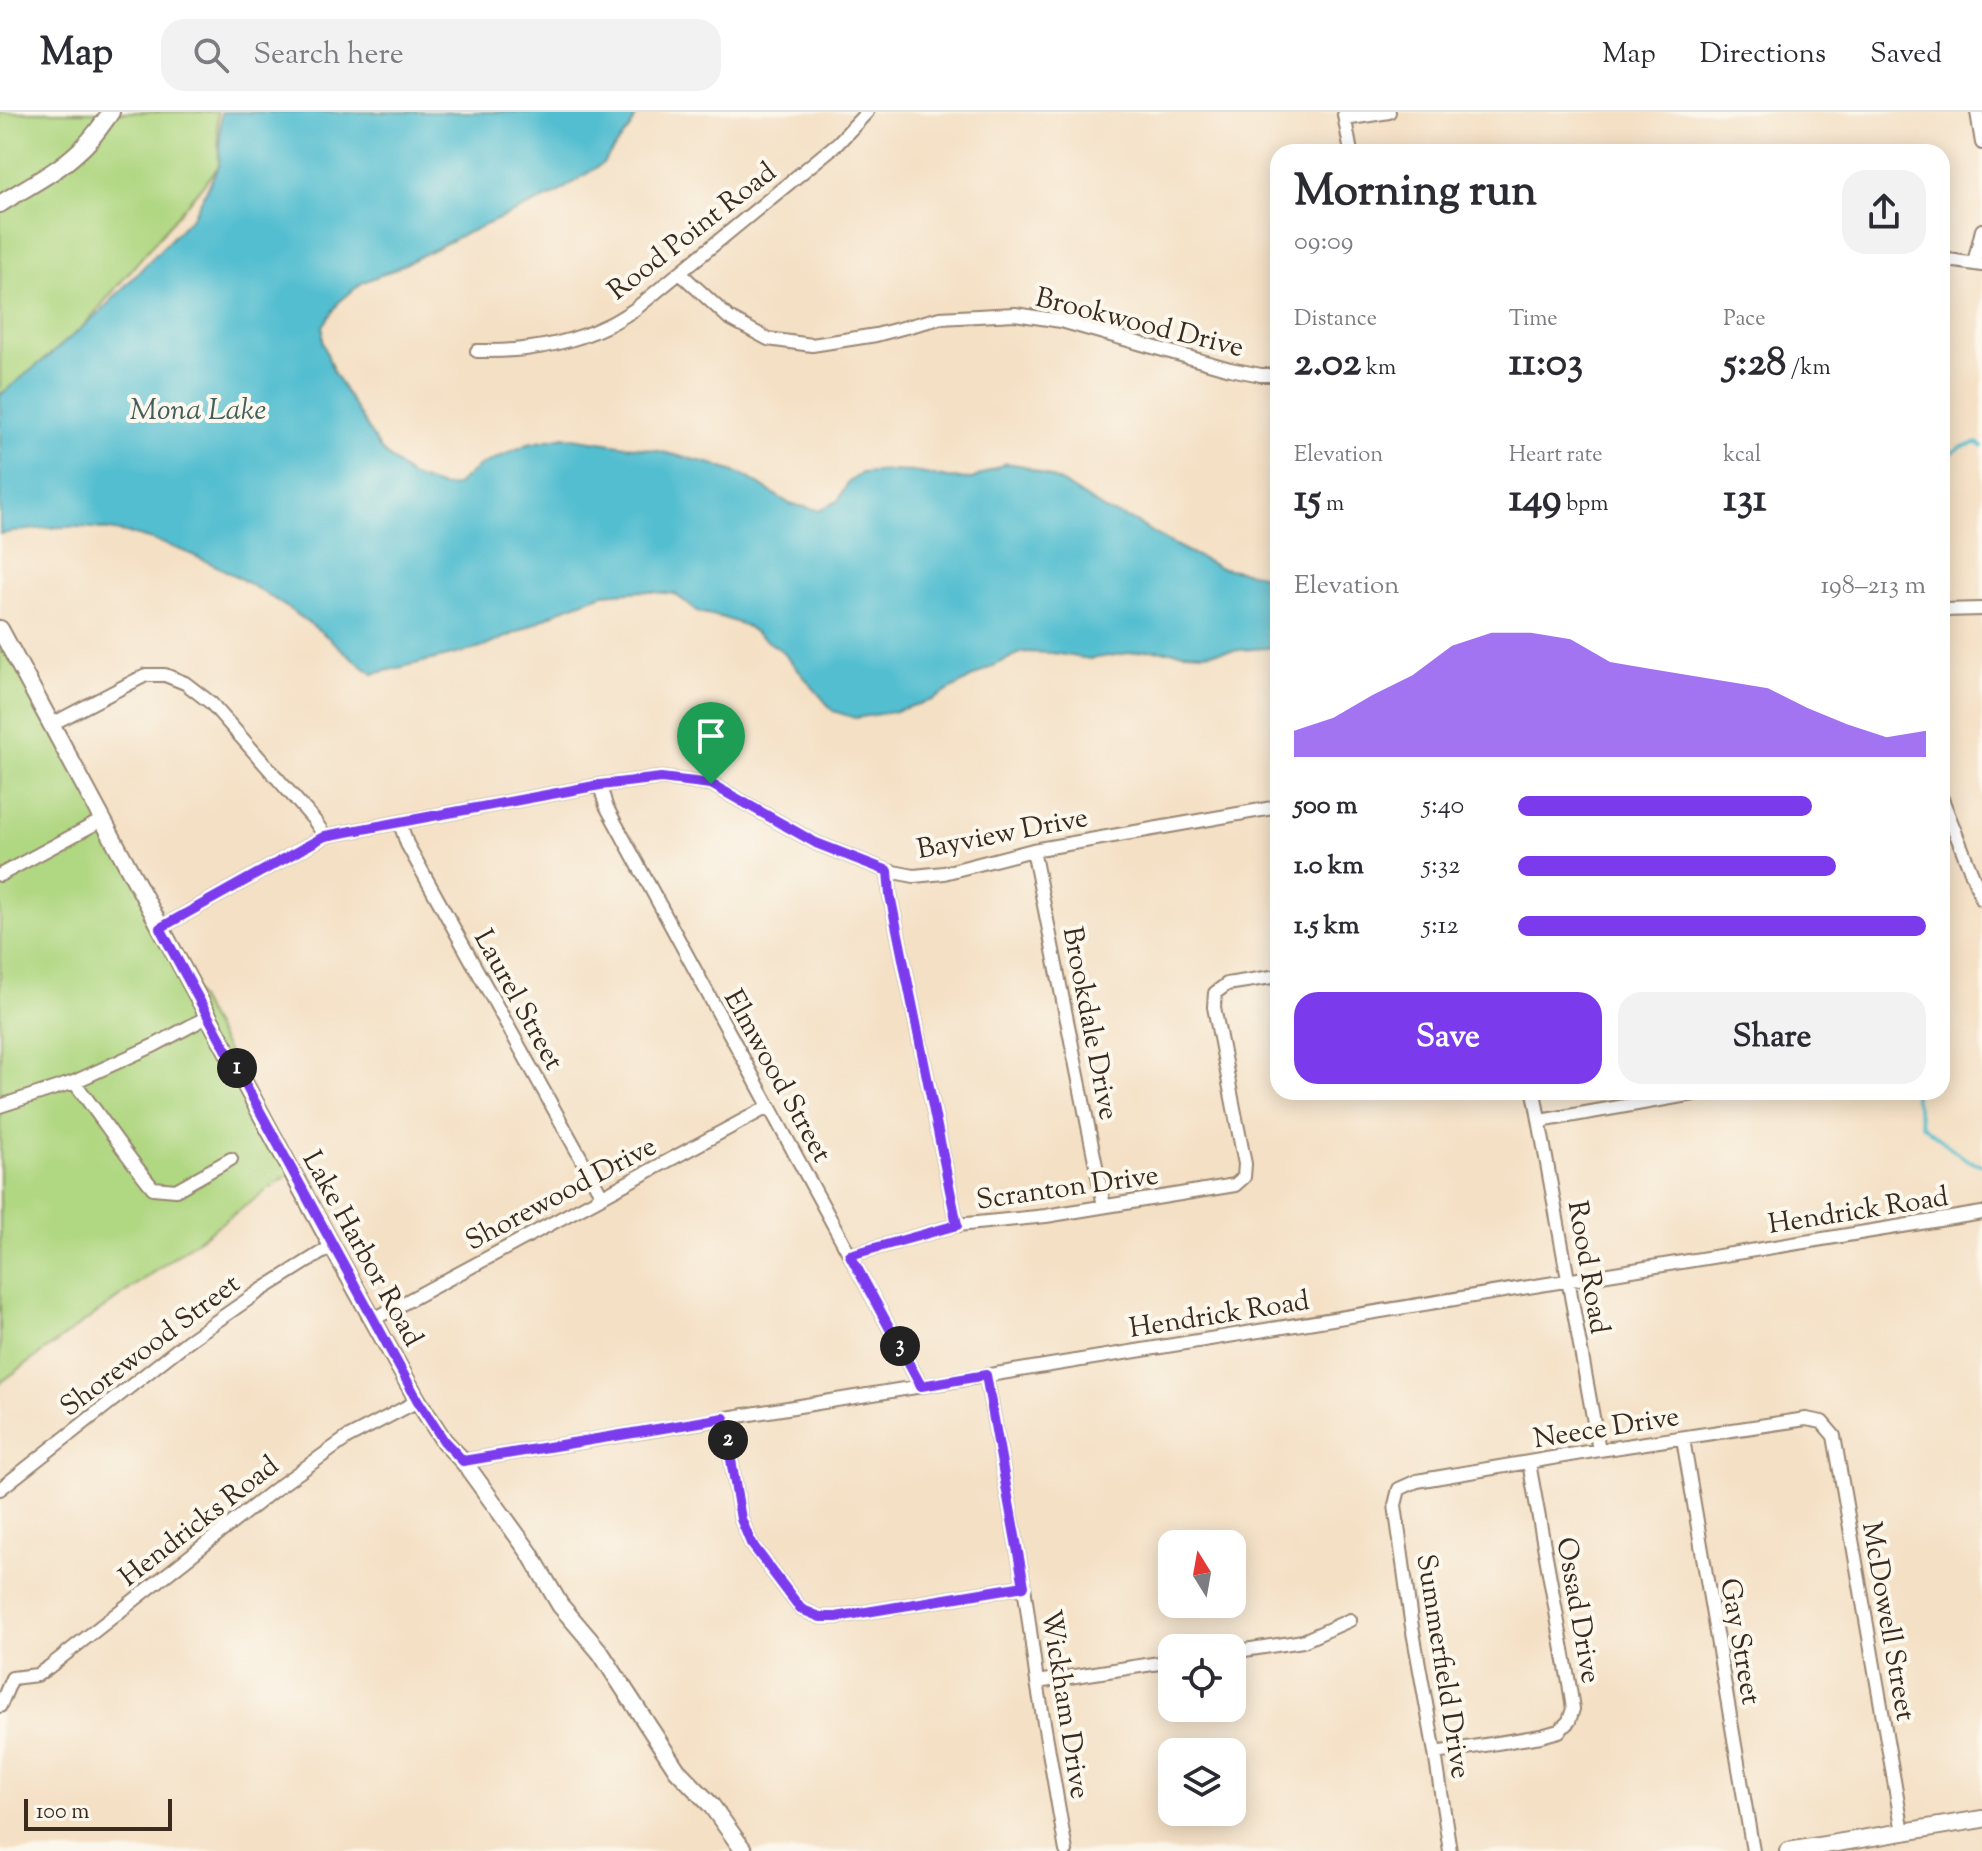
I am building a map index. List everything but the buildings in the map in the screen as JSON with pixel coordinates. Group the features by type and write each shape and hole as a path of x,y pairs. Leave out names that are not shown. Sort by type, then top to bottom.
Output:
{"street":[{"path":"0,204 78,153 111,112"},
{"name":"Rood Point Road","path":"477,351 507,352 570,340 606,326 634,310 838,143 867,112"},
{"path":"1349,144 1344,116 1389,112"},
{"path":"1977,112 1982,143"},
{"path":"1950,260 1978,264 1982,230"},
{"name":"Brookwood Drive","path":"680,273 729,318 768,339 812,345 859,339 940,318 1015,314 1061,321 1230,369 1270,375"},
{"path":"1950,610 1982,609"},
{"name":"Lake Harbor Road","path":"1,634 418,1401 444,1441 463,1461 529,1552 560,1605 600,1652 677,1770 711,1805 744,1851"},
{"path":"52,724 146,675 165,675 185,683 211,703 325,836"},
{"name":"Bayview Drive","path":"160,928 325,836 600,785 661,778 711,784 816,843 888,871 914,876 944,873 1033,850 1270,808"},
{"name":"Elmwood Street","path":"600,785 606,806 921,1386"},
{"path":"1950,819 1982,899"},
{"path":"0,875 102,820"},
{"name":"Laurel Street","path":"400,823 407,844 602,1196"},
{"name":"Brookdale Drive","path":"1033,850 1104,1206"},
{"path":"888,871 890,895 957,1225"},
{"name":"Scranton Drive","path":"850,1255 957,1225 1046,1216 1235,1185 1244,1177 1245,1164 1214,1007 1215,993 1227,984 1270,977"},
{"path":"0,1106 74,1082 160,1043 209,1016"},
{"path":"74,1082 153,1188 176,1190 231,1159"},
{"name":"Rood Road","path":"1536,1100 1599,1450"},
{"path":"1540,1121 1659,1100"},
{"name":"Shorewood Drive","path":"374,1319 768,1107"},
{"name":"Hendrick Road","path":"463,1461 1982,1213"},
{"name":"Shorewood Street","path":"0,1489 188,1341 332,1246"},
{"name":"Wickham Drive","path":"986,1375 1024,1586 1066,1851"},
{"name":"Hendricks Road","path":"0,1706 7,1674 37,1675 274,1490 347,1438 418,1401"},
{"path":"724,1418 741,1519 751,1543 801,1609 820,1617 836,1617 1024,1586"},
{"name":"Neece Drive","path":"1399,1489 1417,1481 1599,1450 1806,1419 1822,1422"},
{"name":"McDowell Street","path":"1822,1422 1834,1436 1903,1832"},
{"name":"Gay Street","path":"1683,1439 1753,1851"},
{"name":"Ossad Drive","path":"1435,1753 1559,1731 1569,1721 1573,1709 1529,1463"},
{"name":"Summerfield Drive","path":"1399,1489 1395,1505 1407,1592 1450,1851"},
{"path":"1246,1650 1303,1641 1350,1620"},
{"path":"1037,1682 1158,1663"},
{"path":"1788,1851 1878,1844 1903,1832 1982,1819"}],"green space":[{"path":"0,112 217,112 219,166 82,328 0,396"},
{"path":"0,629 292,1172 0,1383"}],"water":[{"name":"Mona Lake","path":"221,112 638,112 630,128 603,163 554,195 363,282 339,302 323,326 323,343 334,373 381,450 410,476 442,487 455,486 479,466 528,444 565,437 654,450 712,464 745,476 790,504 819,510 838,501 848,483 862,473 914,472 972,479 1006,463 1024,466 1059,481 1105,510 1132,520 1218,567 1270,577 1270,648 1203,653 1149,650 1090,659 1022,652 932,700 892,712 855,718 833,711 782,651 744,625 698,612 675,594 642,591 603,594 565,608 481,648 373,674 320,631 266,594 176,548 112,531 80,527 0,534 0,395 101,311 193,216 219,166"}],"waterway":[{"path":"1950,454 1960,447 1978,443 1982,446"},
{"path":"1915,1100 1922,1125 1967,1160 1982,1165"}],"route":[{"path":"661,778 711,784 816,843 888,871 890,895 957,1225 850,1255 921,1386 986,1375 1024,1586 836,1617 820,1617 801,1609 751,1543 741,1519 724,1418 463,1461 444,1441 418,1401 160,928 325,836 600,785 661,778"}]}
